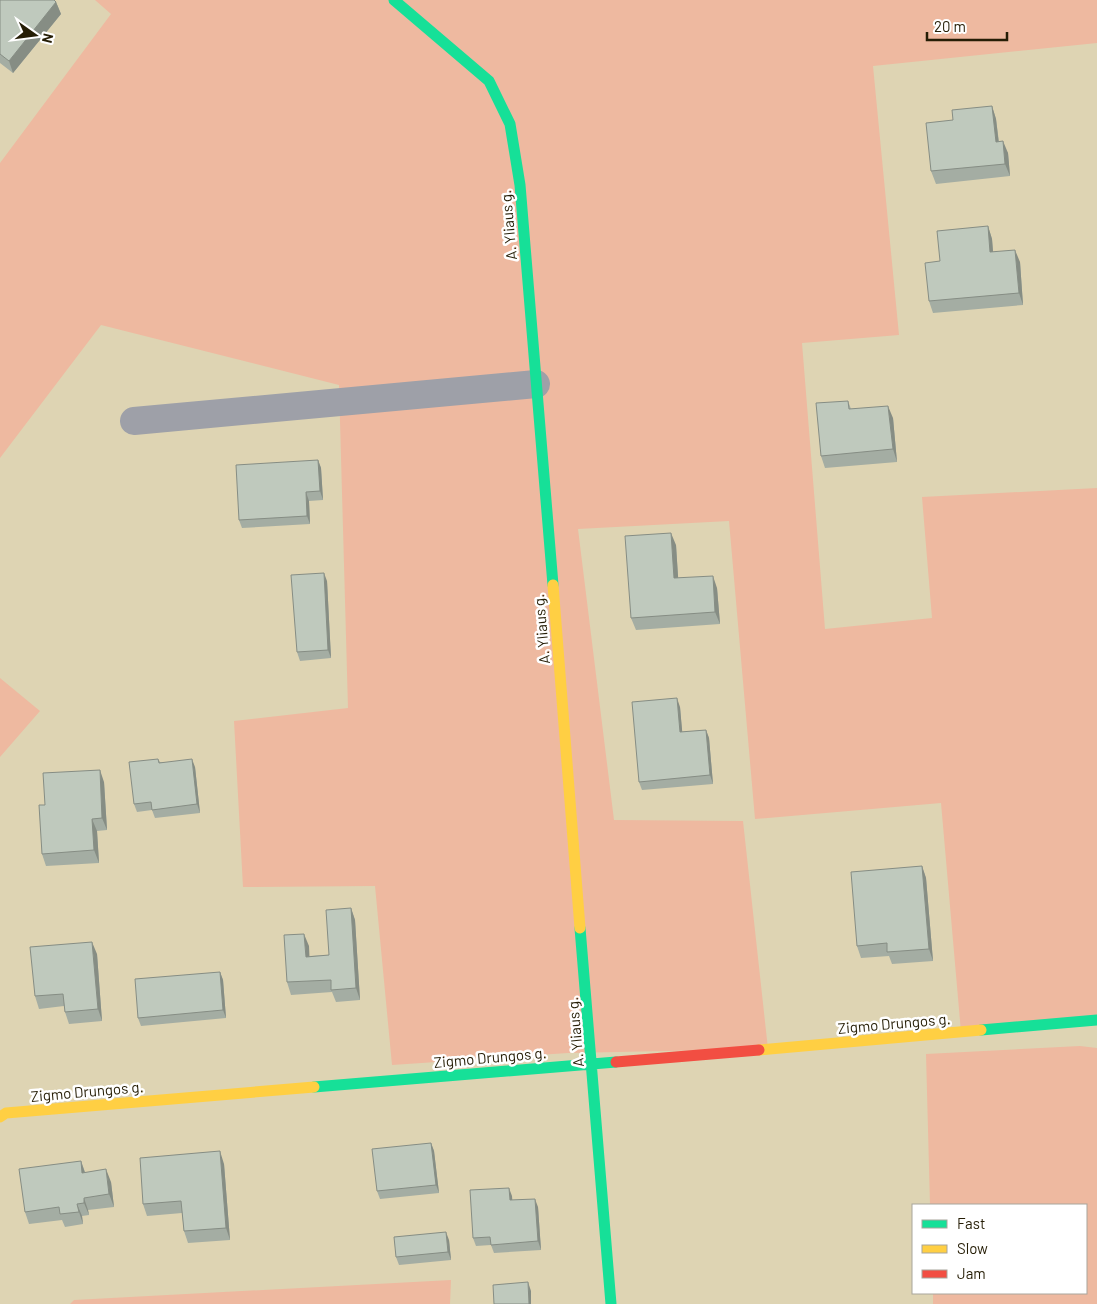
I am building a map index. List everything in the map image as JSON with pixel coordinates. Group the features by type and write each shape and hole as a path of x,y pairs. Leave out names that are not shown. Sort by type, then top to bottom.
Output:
{"street":[{"name":"A. Yliaus g.","path":"394,0 489,81 510,124 520,185 611,1304"},
{"path":"134,421 536,384"},
{"name":"Zigmo Drungos g.","path":"3,1115 1097,1020"}],"shaded area":[{"path":"95,0 1097,0 1097,43 873,66 899,335 802,343 825,629 932,618 922,497 1097,488 1097,1020 961,1032 941,803 755,819 729,521 578,529 614,820 743,821 768,1049 568,1053 392,1065 375,886 243,887 234,721 348,708 339,385 101,325 0,458 0,163 111,14"},
{"path":"0,678 40,711 0,757"},
{"path":"1080,1046 1097,1048 1097,1304 933,1304 933,1294 1087,1294 1087,1204 930,1204 926,1054"},
{"path":"451,1280 450,1304 70,1304 74,1300"}],"building":[{"path":"0,0 54,0 56,2 9,61 0,54"},
{"path":"992,106 996,142 1003,141 1005,164 931,171 926,123 953,120 952,110"},
{"path":"988,226 990,252 1015,250 1019,293 929,301 925,263 940,261 937,231"},
{"path":"848,401 849,409 888,406 893,449 821,456 816,403"},
{"path":"318,460 320,491 306,492 307,516 239,520 236,465"},
{"path":"671,533 674,578 713,576 715,612 631,618 625,536"},
{"path":"324,573 328,650 297,652 291,575"},
{"path":"677,698 680,732 706,730 710,775 639,782 632,702"},
{"path":"158,759 159,763 192,759 197,804 152,810 151,802 134,804 129,762"},
{"path":"100,770 102,818 92,819 94,850 42,854 39,805 45,805 43,773"},
{"path":"922,866 929,949 887,952 887,943 857,946 851,872"},
{"path":"351,908 356,988 331,990 331,980 287,982 284,935 304,934 306,957 329,955 326,910"},
{"path":"92,942 98,1009 65,1012 63,994 35,996 30,947"},
{"path":"220,972 223,1010 138,1018 135,979"},
{"path":"431,1143 436,1185 377,1191 372,1149"},
{"path":"220,1151 226,1228 184,1231 181,1201 143,1204 140,1158"},
{"path":"81,1161 82,1173 106,1169 109,1194 84,1198 84,1203 77,1204 79,1212 60,1214 59,1207 25,1212 19,1169"},
{"path":"509,1188 510,1200 535,1199 538,1241 491,1245 490,1237 473,1238 470,1190"},
{"path":"446,1232 448,1252 396,1257 394,1237"},
{"path":"528,1282 529,1304 494,1304 493,1285"}],"traffic: fast":[{"path":"394,0 489,81 510,124 520,185 553,585"},
{"path":"580,928 611,1304"},
{"path":"981,1030 1097,1020"},
{"path":"314,1087 616,1062"}],"traffic: slow":[{"path":"553,585 580,928"},
{"path":"759,1050 981,1030"},
{"path":"0,1117 6,1113 314,1087"}],"traffic: jam":[{"path":"616,1062 759,1050"}]}
